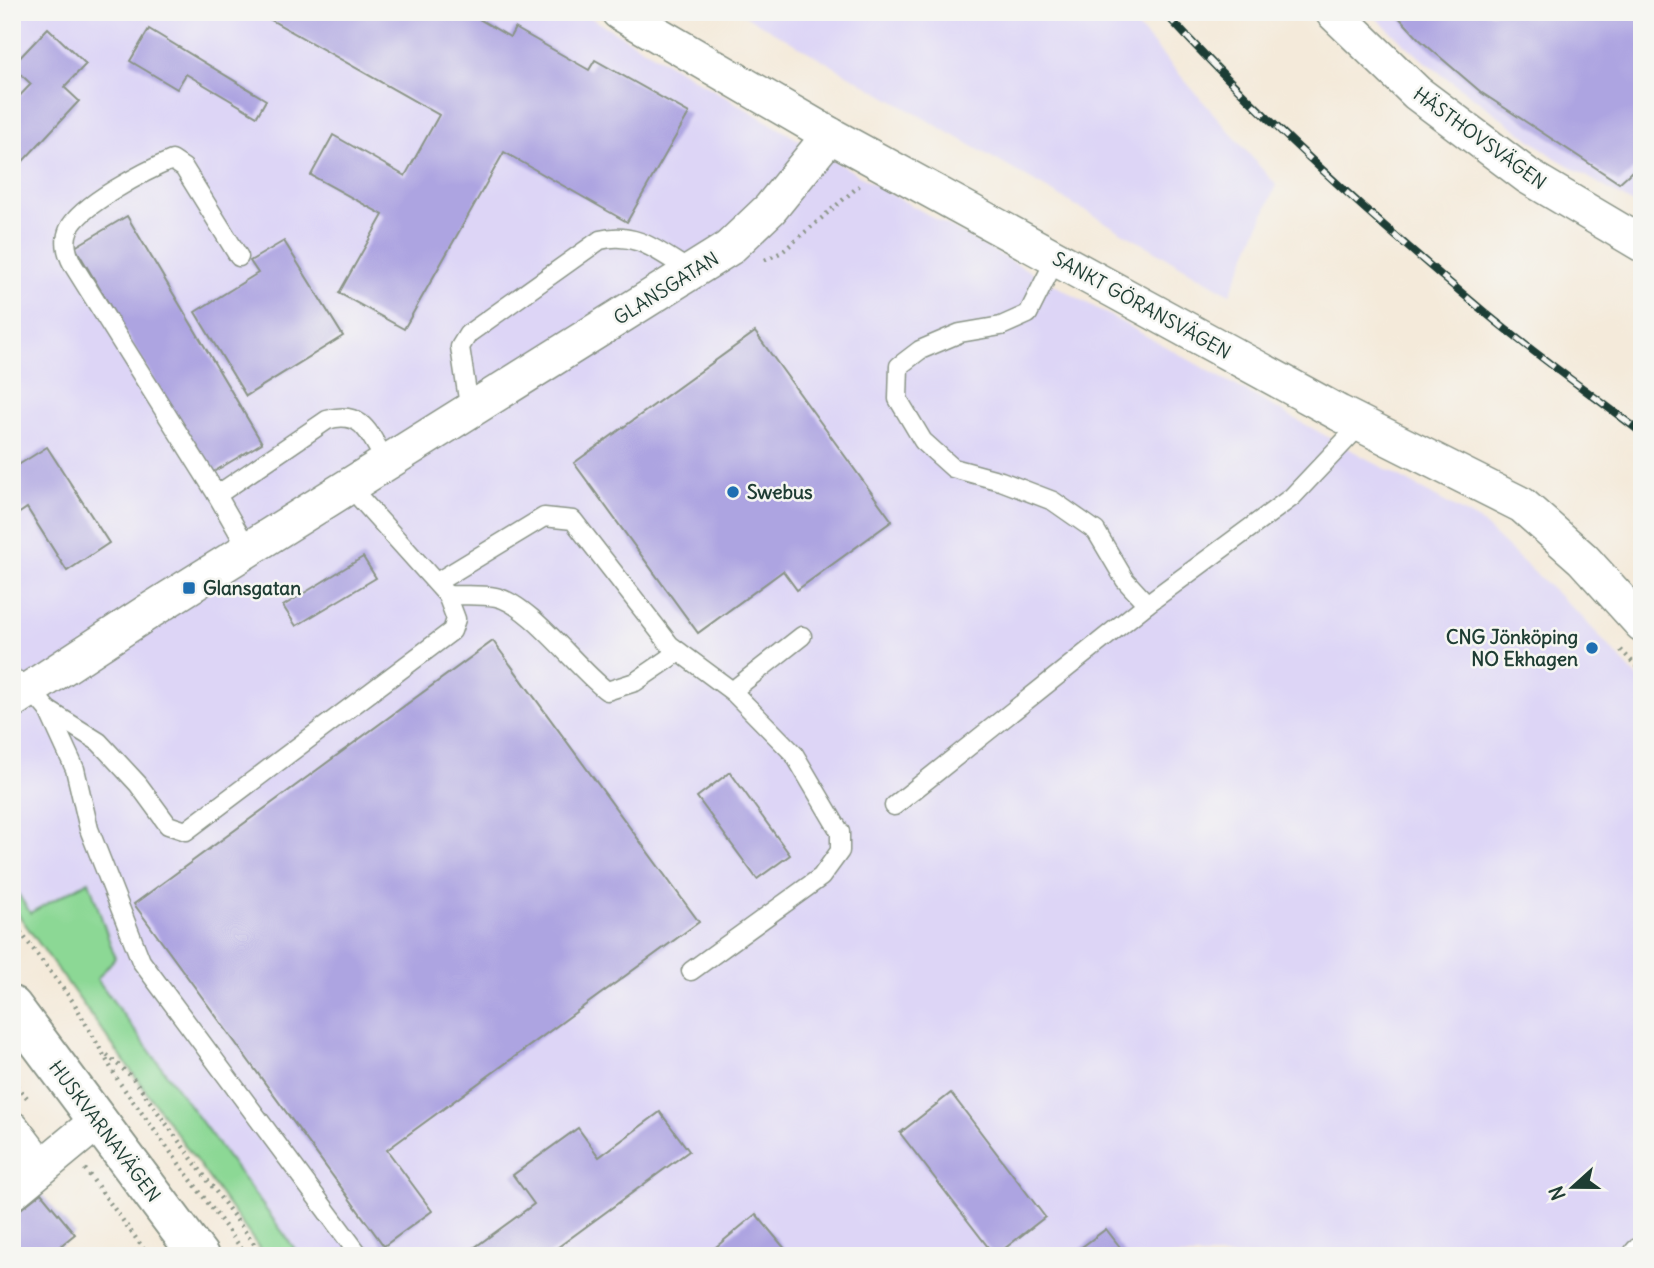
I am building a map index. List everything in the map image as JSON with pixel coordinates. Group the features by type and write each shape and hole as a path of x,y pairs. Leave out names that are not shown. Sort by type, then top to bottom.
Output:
{"street":[{"name":"SANKT GÖRANSVÄGEN","path":"619,12 830,135 1361,424 1522,505 1583,559 1642,625"},
{"name":"HÄSTHOVSVÄGEN","path":"1333,12 1417,93 1439,110 1529,177 1640,242"},
{"name":"GLANSGATAN","path":"26,694 729,248 770,209 830,135"},
{"name":"HUSKVARNAVÄGEN","path":"12,1006 199,1256"},
{"path":"12,1192 40,1166 99,1120"},
{"path":"12,1129 40,1166"}],"lane":[{"path":"239,257 184,167 172,160 81,212 69,229 66,243 73,265 249,551"},
{"path":"470,412 460,346 468,334 600,240 619,235 636,239 692,272"},
{"path":"1056,258 1028,314 1002,326 960,333 920,351 899,366 898,399 923,441 953,468 1001,481 1053,501 1096,531 1125,580 1147,604"},
{"path":"217,495 327,420 342,416 352,416 363,425 387,464"},
{"path":"894,807 1147,604 1292,497 1361,424"},
{"path":"26,694 99,742 138,785 168,825 186,831 452,631 456,619 442,589 350,487"},
{"path":"442,589 544,517 573,520 679,652 732,691 794,754 840,832 839,851 821,877 691,971"},
{"path":"442,589 499,597 539,624 589,678 607,691 635,682 679,652"},
{"path":"732,691 802,636"},
{"path":"26,694 75,769 89,829 141,961 360,1256"}],"path":[{"path":"12,921 74,1003 106,1054 119,1082 247,1256"},
{"path":"106,1054 132,1077 263,1256"}],"shaded area":[{"path":"12,12 581,12 889,193 1479,521 1580,615 1642,683 1642,1226 1604,1256 265,1256 12,906"},
{"path":"739,12 1125,12 1276,185 1230,294"},
{"path":"1369,12 1642,12 1642,209 1554,157 1424,61"}],"green space":[{"path":"89,881 115,958 97,979 300,1256 265,1256 12,906 12,884 30,913"}],"building":[{"path":"257,12 467,12 510,37 515,28 589,70 595,60 689,113 627,222 504,152 404,329 339,293 383,215 311,175 333,135 405,176 439,115"},
{"path":"1394,12 1642,12 1642,162 1619,183 1482,93 1419,39"},
{"path":"48,28 86,64 64,87 79,101 12,173 12,104 31,84 12,66"},
{"path":"149,29 266,100 257,116 186,74 177,89 130,61"},
{"path":"127,216 262,443 210,474 75,247"},
{"path":"284,241 343,336 246,396 195,312 258,273 250,261"},
{"name":"Swebus","path":"755,332 892,521 797,590 783,571 698,633 574,463"},
{"path":"47,447 109,543 67,571 27,508 12,518 12,469"},
{"path":"363,557 376,578 296,626 283,606"},
{"path":"493,641 699,922 387,1150 432,1211 384,1246 134,904"},
{"path":"730,772 790,855 757,879 697,797"},
{"path":"951,1093 1045,1217 995,1256 900,1133"},
{"path":"660,1112 689,1151 546,1256 463,1256 534,1204 513,1175 578,1128 599,1157"},
{"path":"41,1193 75,1234 48,1256 12,1256 12,1216"},
{"path":"756,1214 791,1256 705,1256"},
{"path":"1106,1229 1127,1256 1070,1256"}],"railway":[{"path":"1164,12 1278,129 1399,239 1501,326 1642,433"}],"place":[{"name":"Swebus","path":"733,492"},
{"name":"Glansgatan","path":"189,588"},
{"name":"CNG Jönköping NO Ekhagen","path":"1592,648"}]}
